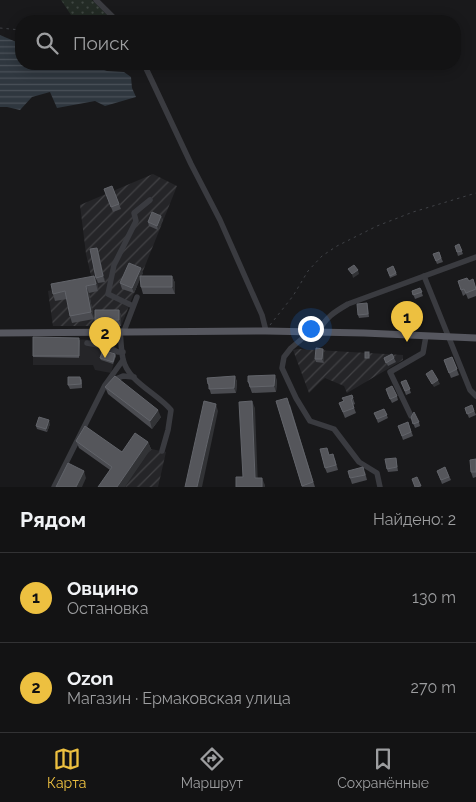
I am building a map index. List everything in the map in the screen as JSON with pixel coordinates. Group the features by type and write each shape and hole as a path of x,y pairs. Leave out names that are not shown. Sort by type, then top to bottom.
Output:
{"main road":[{"path":"0,333 266,331 476,338"}],"street":[{"path":"96,0 111,15"},
{"path":"147,70 191,164 220,220 262,315 266,331"},
{"path":"133,306 108,294 114,265 136,221 134,213 150,200"},
{"path":"320,332 321,326 334,313 348,304 476,257"},
{"path":"424,276 470,390 476,396"},
{"path":"137,297 122,331 123,360 134,377 171,410 162,451"},
{"path":"310,332 288,353 282,368 296,398 310,421 334,429 359,462 377,473 380,487"},
{"path":"411,416 390,372 423,353 426,336"},
{"path":"87,343 122,352"},
{"path":"54,487 105,385 123,360"},
{"path":"105,385 122,376 134,377"}],"path":[{"path":"0,28 15,29"},
{"path":"266,331 293,296 308,272 322,256 337,246 377,226 413,212 476,193"}],"shaded area":[{"path":"61,0 92,0 107,15 71,15"},
{"path":"0,35 15,41 15,70 104,70 124,72 131,77 132,88 136,97 105,106 95,101 57,108 50,92 32,97 20,110 0,107"},
{"path":"153,174 177,186 121,326 53,326 48,291 92,280 86,254 80,205"},
{"path":"33,338 99,340 112,344 118,349 111,373 95,370 93,365 33,365"},
{"path":"293,350 403,355 403,360 347,393 344,386 325,378 309,393"},
{"path":"151,449 166,452 158,487 125,487"}],"building":[{"path":"112,186 119,204 111,207 104,189"},
{"path":"152,212 161,216 157,226 148,222"},
{"path":"459,244 462,251 457,252 455,246"},
{"path":"97,248 103,276 96,278 90,249"},
{"path":"439,252 441,258 436,261 433,254"},
{"path":"129,263 141,268 132,288 120,283"},
{"path":"354,265 358,270 352,274 348,269"},
{"path":"393,266 396,273 390,276 387,269"},
{"path":"94,276 96,284 86,286 91,312 70,316 65,291 53,294 51,284"},
{"path":"140,276 172,276 172,287 141,287"},
{"path":"467,278 469,281 473,279 476,289 466,293 464,289 461,290 458,281"},
{"path":"420,288 422,292 413,295 412,291"},
{"path":"367,303 368,314 358,315 357,304"},
{"path":"95,310 119,310 119,320 95,321"},
{"path":"33,337 79,338 79,356 33,356"},
{"path":"316,348 323,349 322,359 315,359"},
{"path":"103,350 115,354 113,362 100,358"},
{"path":"365,352 369,352 369,358 365,358"},
{"path":"392,354 394,358 386,363 384,358"},
{"path":"452,357 457,369 449,373 444,360"},
{"path":"432,370 438,380 432,384 426,374"},
{"path":"275,375 274,386 250,387 248,382 248,376"},
{"path":"115,376 158,410 150,421 105,387"},
{"path":"235,376 234,388 209,389 207,378"},
{"path":"68,377 80,377 81,384 68,385"},
{"path":"406,380 410,389 405,391 401,382"},
{"path":"392,386 397,396 390,399 386,389"},
{"path":"352,395 353,398 351,399 354,408 343,412 339,403 344,401 342,398"},
{"path":"287,398 313,482 302,486 276,401"},
{"path":"204,401 216,404 197,487 185,487"},
{"path":"252,401 255,478 262,478 262,487 236,487 236,477 243,477 239,402"},
{"path":"472,405 474,411 467,414 465,408"},
{"path":"384,409 387,415 377,419 374,413"},
{"path":"414,412 419,422 413,424 411,417"},
{"path":"39,417 49,420 46,429 36,426"},
{"path":"408,422 411,432 402,436 398,426"},
{"path":"85,426 122,452 135,433 148,442 117,487 98,487 112,467 76,441"},
{"path":"327,448 329,455 333,454 336,465 325,468 320,449"},
{"path":"396,458 397,467 387,469 385,459"},
{"path":"476,459 476,472 471,472 470,460"},
{"path":"68,463 84,471 76,487 56,487"},
{"path":"363,467 365,475 350,478 348,471"},
{"path":"445,467 449,477 441,480 437,471"},
{"path":"417,477 421,486 415,487 412,479"}],"place":[{"name":"Овцино","path":"407,342"},
{"name":"Ozon","path":"105,358"}]}
